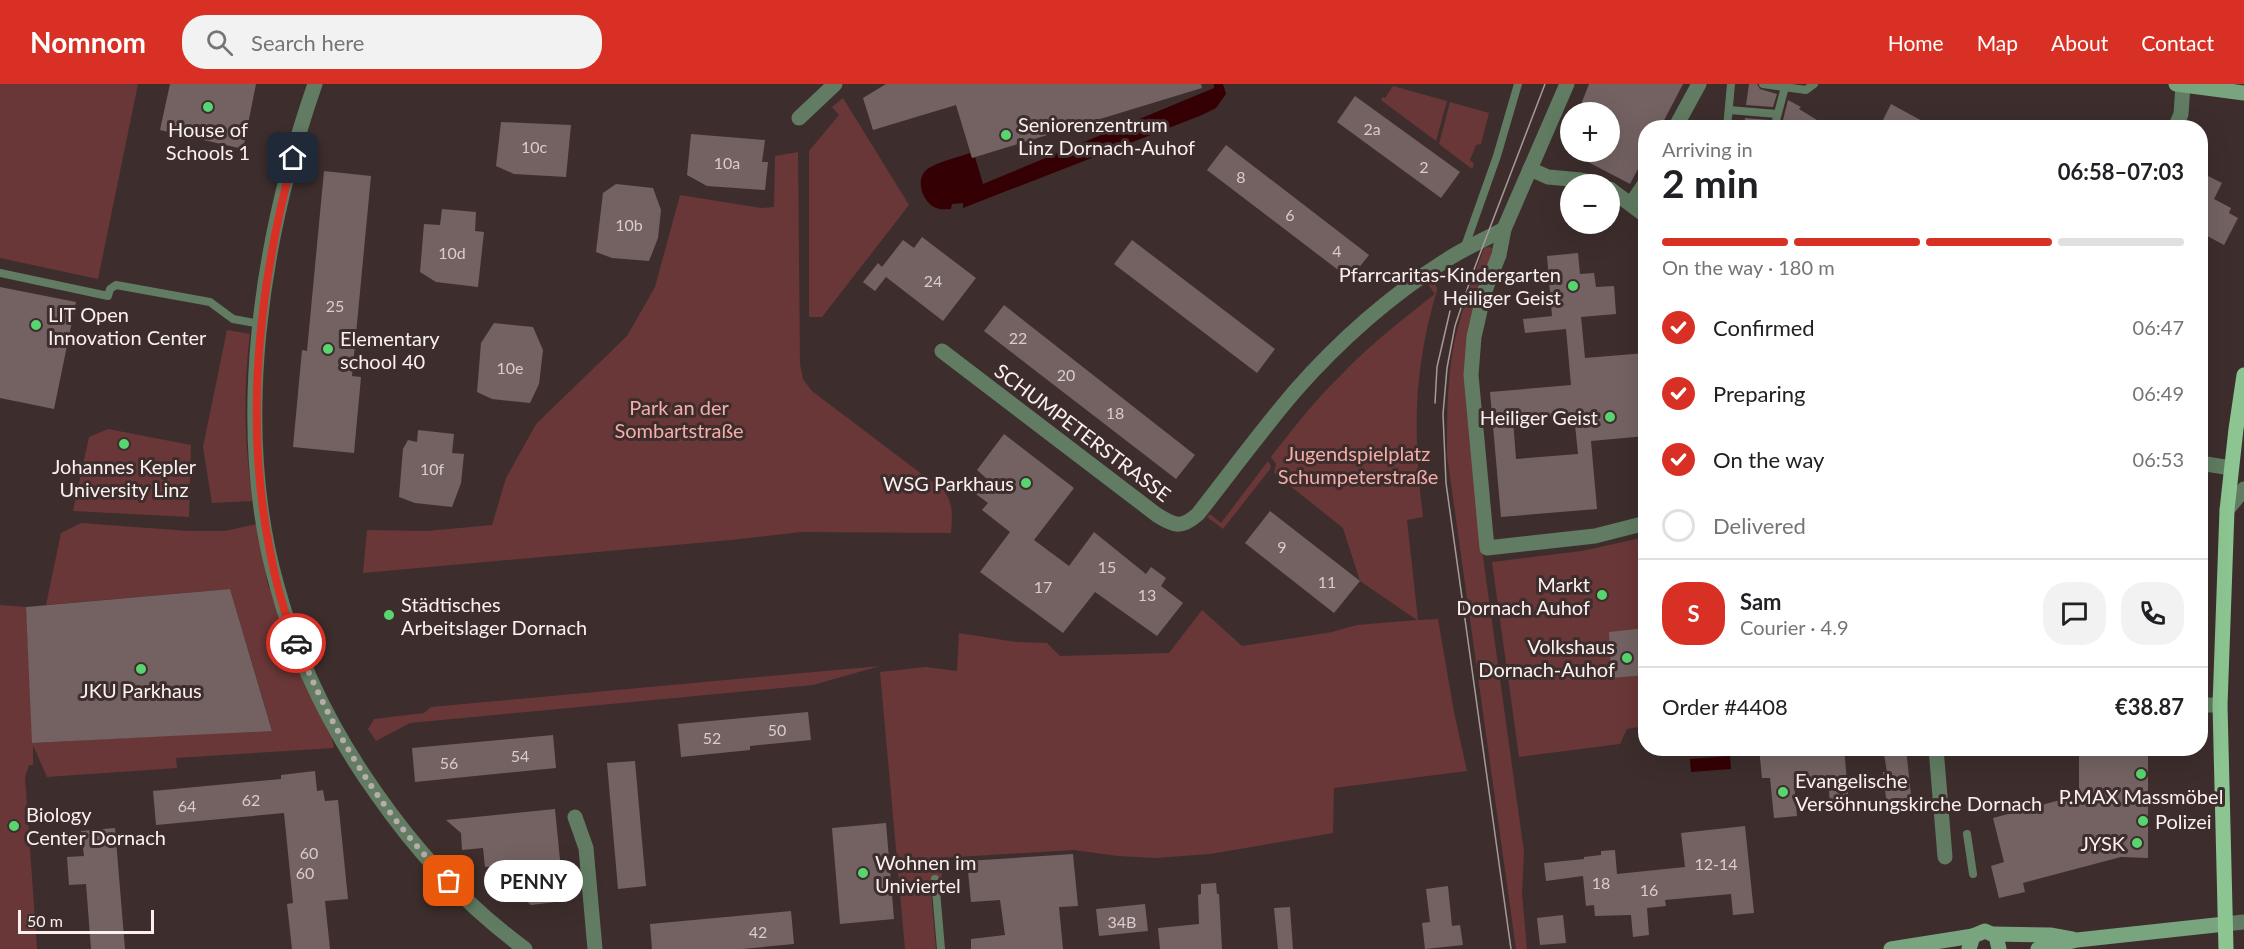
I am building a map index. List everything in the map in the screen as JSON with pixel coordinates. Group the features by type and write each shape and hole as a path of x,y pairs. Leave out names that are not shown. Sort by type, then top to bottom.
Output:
{"main road":[{"path":"2226,949 2220,705 2231,468 2244,375"}],"street":[{"path":"315,84 279,214 260,324 256,446 264,519 276,584 290,628 310,677 348,753 388,812 438,871 525,949"},
{"path":"799,118 835,84"},
{"path":"1568,84 1504,229 1499,255 1480,308 1471,361 1487,548 1595,536 1638,525"},
{"path":"1680,120 1699,84"},
{"path":"2178,120 2181,114 2180,85 2244,93"},
{"path":"1530,170 1548,177 1560,178"},
{"path":"1631,204 1638,194"},
{"path":"1620,196 1638,210"},
{"name":"SCHUMPETERSTRASSE","path":"942,351 1157,515 1171,524 1180,525 1198,514 1296,391 1351,334 1421,277 1463,250 1504,229"},
{"path":"2208,464 2231,468"},
{"path":"2228,510 2244,489"},
{"path":"2208,705 2220,705"},
{"path":"1937,756 1945,857"},
{"path":"576,817 586,848 595,949"},
{"path":"2038,949 2077,939 2244,922"},
{"path":"1891,949 1971,943 1981,931 1993,934 2050,935 2077,939"},
{"path":"1993,934 1999,941 1999,949"}],"lane":[{"path":"1463,250 1497,156 1518,84"},
{"path":"1728,120 1731,84"},
{"path":"1763,84 1806,90 1814,84"},
{"path":"1776,120 1785,87"},
{"path":"1729,110 1777,114"},
{"path":"0,273 108,296 110,289 117,285 156,291 210,302 233,319 260,324"},
{"path":"1967,834 1973,874"},
{"path":"935,879 942,949"}],"green space":[{"path":"0,84 138,84 98,279 0,258"},
{"path":"1393,86 1447,101 1436,141 1381,100"},
{"path":"843,98 909,205 822,317 809,317 809,151 839,115 832,107"},
{"path":"1450,102 1489,113 1481,144 1476,145 1470,160 1474,164 1472,169 1439,144"},
{"name":"Park an der Sombartstraße","path":"798,152 800,364 803,379 812,391 944,491 951,506 951,533 801,532 363,573 367,530 427,531 492,525 506,478 536,424 627,336 655,287 680,195 761,208 774,207 775,156"},
{"path":"1484,248 1493,248 1466,366 1483,557 1524,852 1522,894 1527,949 1516,949 1447,455 1448,389 1453,349 1475,273"},
{"name":"Jugendspielplatz Schumpeterstraße","path":"1435,282 1437,290 1423,348 1417,403 1418,458 1423,517 1407,520 1418,620 1438,619 1467,771 1334,788 1333,833 1210,854 1155,858 1074,850 941,858 942,879 930,880 936,949 905,949 880,672 926,667 957,671 959,633 1016,642 1047,643 1060,656 1169,653 1202,610 1242,646 1332,632 1357,625 1417,620 1360,581 1343,528 1274,473 1276,464 1271,457 1315,402 1355,361 1435,294 1427,283"},
{"path":"227,330 250,334 246,375 246,418 253,501 212,503 203,447"},
{"path":"108,429 191,445 189,517 73,511 89,437"},
{"path":"1268,461 1270,469 1223,529 1207,517 1210,514 1221,523"},
{"path":"81,523 189,531 225,531 257,524 268,586 276,598 329,724 334,748 176,758 177,768 47,777 33,745 33,765 29,765 25,777 37,949 0,949 0,605 26,607 33,743 272,730 230,589 46,605 61,533"},
{"path":"1638,539 1638,727 1627,729 1620,744 1519,757 1492,562 1582,551"},
{"path":"880,666 813,685 410,723 376,741 368,729 374,719 424,713 431,707"}],"shaded area":[{"path":"1214,84 1223,84 1226,94 1216,108 1202,115 963,208 963,203 952,204 951,209 936,208 928,202 922,192 921,181 925,171 940,163 970,153 972,158 975,157 983,184 1214,88"},
{"path":"1730,756 1731,769 1691,772 1690,759"}],"building":[{"name":"House of Schools 1","path":"170,84 256,84 243,149 160,130"},
{"name":"Seniorenzentrum Linz Dornach-Auhof","path":"886,84 1201,84 1202,88 972,158 956,105 873,130 863,98"},
{"path":"1589,84 1683,84 1664,120 1638,120 1638,169 1630,184 1620,179 1620,174 1611,174 1588,162 1620,162 1620,102 1582,102"},
{"path":"1749,84 1757,84 1760,89 1777,94 1773,107 1746,105"},
{"path":"1355,96 1460,172 1441,198 1337,122"},
{"path":"1788,100 1817,120 1783,120"},
{"path":"1891,104 1920,120 1883,120"},
{"path":"1745,118 1770,120 1745,120"},
{"path":"501,122 571,125 566,177 514,174 496,166"},
{"path":"691,134 765,140 762,162 768,162 765,190 707,186 687,175"},
{"path":"1226,145 1369,255 1350,279 1207,170"},
{"path":"324,171 371,176 352,376 361,377 354,453 293,447 302,350 307,351"},
{"path":"2208,176 2222,183 2214,199 2231,208 2229,213 2238,218 2224,245 2208,236"},
{"path":"616,184 653,188 661,210 658,238 649,261 612,258 596,252 603,193"},
{"path":"442,209 476,212 475,231 484,232 478,287 436,282 420,272 424,224 440,225"},
{"path":"922,237 976,278 943,321 886,277 875,291 863,282 878,263 882,267 903,240 914,248"},
{"path":"1132,240 1275,349 1257,373 1114,264"},
{"name":"Heiliger Geist","path":"1578,253 1580,274 1594,273 1596,287 1614,286 1616,314 1581,317 1585,358 1638,354 1638,437 1591,441 1597,509 1501,517 1490,392 1571,385 1566,329 1525,333 1523,319 1552,316 1547,256","holes":["1574,415 1578,454 1516,459 1513,420"]},
{"name":"LIT Open Innovation Center","path":"0,287 76,302 54,409 0,398"},
{"path":"1004,305 1195,455 1176,479 984,331"},
{"path":"494,323 533,327 543,350 539,384 530,403 492,399 477,392 481,343"},
{"path":"418,430 454,434 452,453 464,454 461,483 452,507 415,503 399,497 403,449 408,440 417,442"},
{"path":"1004,434 1074,488 1034,540 1069,566 1094,532 1146,574 1151,567 1166,578 1161,586 1183,603 1157,636 1095,592 1063,633 980,572 1010,532 982,510 988,503 976,494 987,479 977,470"},
{"path":"1270,511 1360,581 1334,613 1245,543"},
{"name":"JKU Parkhaus","path":"230,589 272,731 32,743 26,607"},
{"name":"Volkshaus Dornach-Auhof","path":"1638,629 1638,676 1611,678 1609,632"},
{"path":"808,712 811,740 750,746 750,750 681,757 678,724"},
{"path":"553,735 556,768 415,782 412,748"},
{"name":"Evangelische Versöhnungskirche Dornach","path":"1760,756 1845,756 1849,803 1830,805 1828,779 1794,782 1797,816 1774,818 1770,778 1762,778"},
{"path":"1884,756 1907,756 1912,805 1887,807 1883,772 1887,772"},
{"path":"2079,756 2148,756 2148,858 2121,857 2023,883 2025,892 1999,898 1991,866 2004,862 1993,818 2079,795"},
{"path":"635,761 646,886 618,889 607,763"},
{"path":"315,771 317,791 323,790 325,801 338,800 348,899 325,901 330,949 292,949 287,904 293,903 284,813 156,825 153,791 281,779 281,775"},
{"path":"555,809 564,901 531,905 508,886 506,865 485,867 483,848 462,850 461,833 446,820"},
{"name":"Wohnen im Univiertel","path":"886,823 894,919 840,924 832,828"},
{"path":"1745,826 1754,913 1733,915 1731,894 1665,900 1666,906 1647,908 1649,935 1633,937 1631,915 1595,916 1594,905 1586,906 1583,876 1546,881 1544,863 1584,859 1584,857 1601,855 1601,851 1615,850 1617,874 1685,867 1681,833"},
{"path":"115,828 125,949 91,949 86,884 69,885 67,857 84,856 81,831"},
{"path":"1073,854 1078,906 1059,907 1063,949 971,949 971,939 1005,935 1000,900 971,902 967,861"},
{"path":"1216,883 1217,894 1219,894 1222,949 1160,949 1158,928 1199,924 1198,895 1201,894 1201,884"},
{"path":"1448,886 1452,926 1460,925 1463,945 1425,949 1422,923 1430,922 1426,889"},
{"path":"1145,904 1148,931 1099,936 1096,909"},
{"path":"1290,907 1293,949 1278,949 1274,908"},
{"path":"791,911 794,944 742,949 652,949 650,924"},
{"path":"1563,915 1566,943 1540,945 1537,918"}],"tram line":[{"path":"1511,949 1446,483 1443,414 1447,368 1455,326 1473,272 1545,84"},
{"path":"1435,403 1437,367 1450,311"}],"way so far":[{"path":"296,643 310,677 348,753 388,812 449,881"}],"place":[{"name":"House of Schools 1","path":"208,107"},
{"name":"Seniorenzentrum Linz Dornach-Auhof","path":"1006,135"},
{"name":"Pfarrcaritas-Kindergarten Heiliger Geist","path":"1573,286"},
{"name":"LIT Open Innovation Center","path":"36,325"},
{"name":"Elementary school 40","path":"328,349"},
{"name":"Heiliger Geist","path":"1610,417"},
{"name":"Johannes Kepler University Linz","path":"124,444"},
{"name":"WSG Parkhaus","path":"1026,483"},
{"name":"Markt Dornach Auhof","path":"1602,595"},
{"name":"Städtisches Arbeitslager Dornach","path":"389,615"},
{"name":"Volkshaus Dornach-Auhof","path":"1627,658"},
{"name":"JKU Parkhaus","path":"141,669"},
{"name":"P.MAX Massmöbel","path":"2141,774"},
{"name":"Evangelische Versöhnungskirche Dornach","path":"1783,792"},
{"name":"Polizei","path":"2143,821"},
{"name":"Biology Center Dornach","path":"14,826"},
{"name":"JYSK","path":"2137,843"},
{"name":"Wohnen im Univiertel","path":"863,873"},
{"name":"PENNY","path":"449,881"}],"route":[{"path":"293,158 266,280 260,324 256,446 264,519 276,584 296,643"}]}
